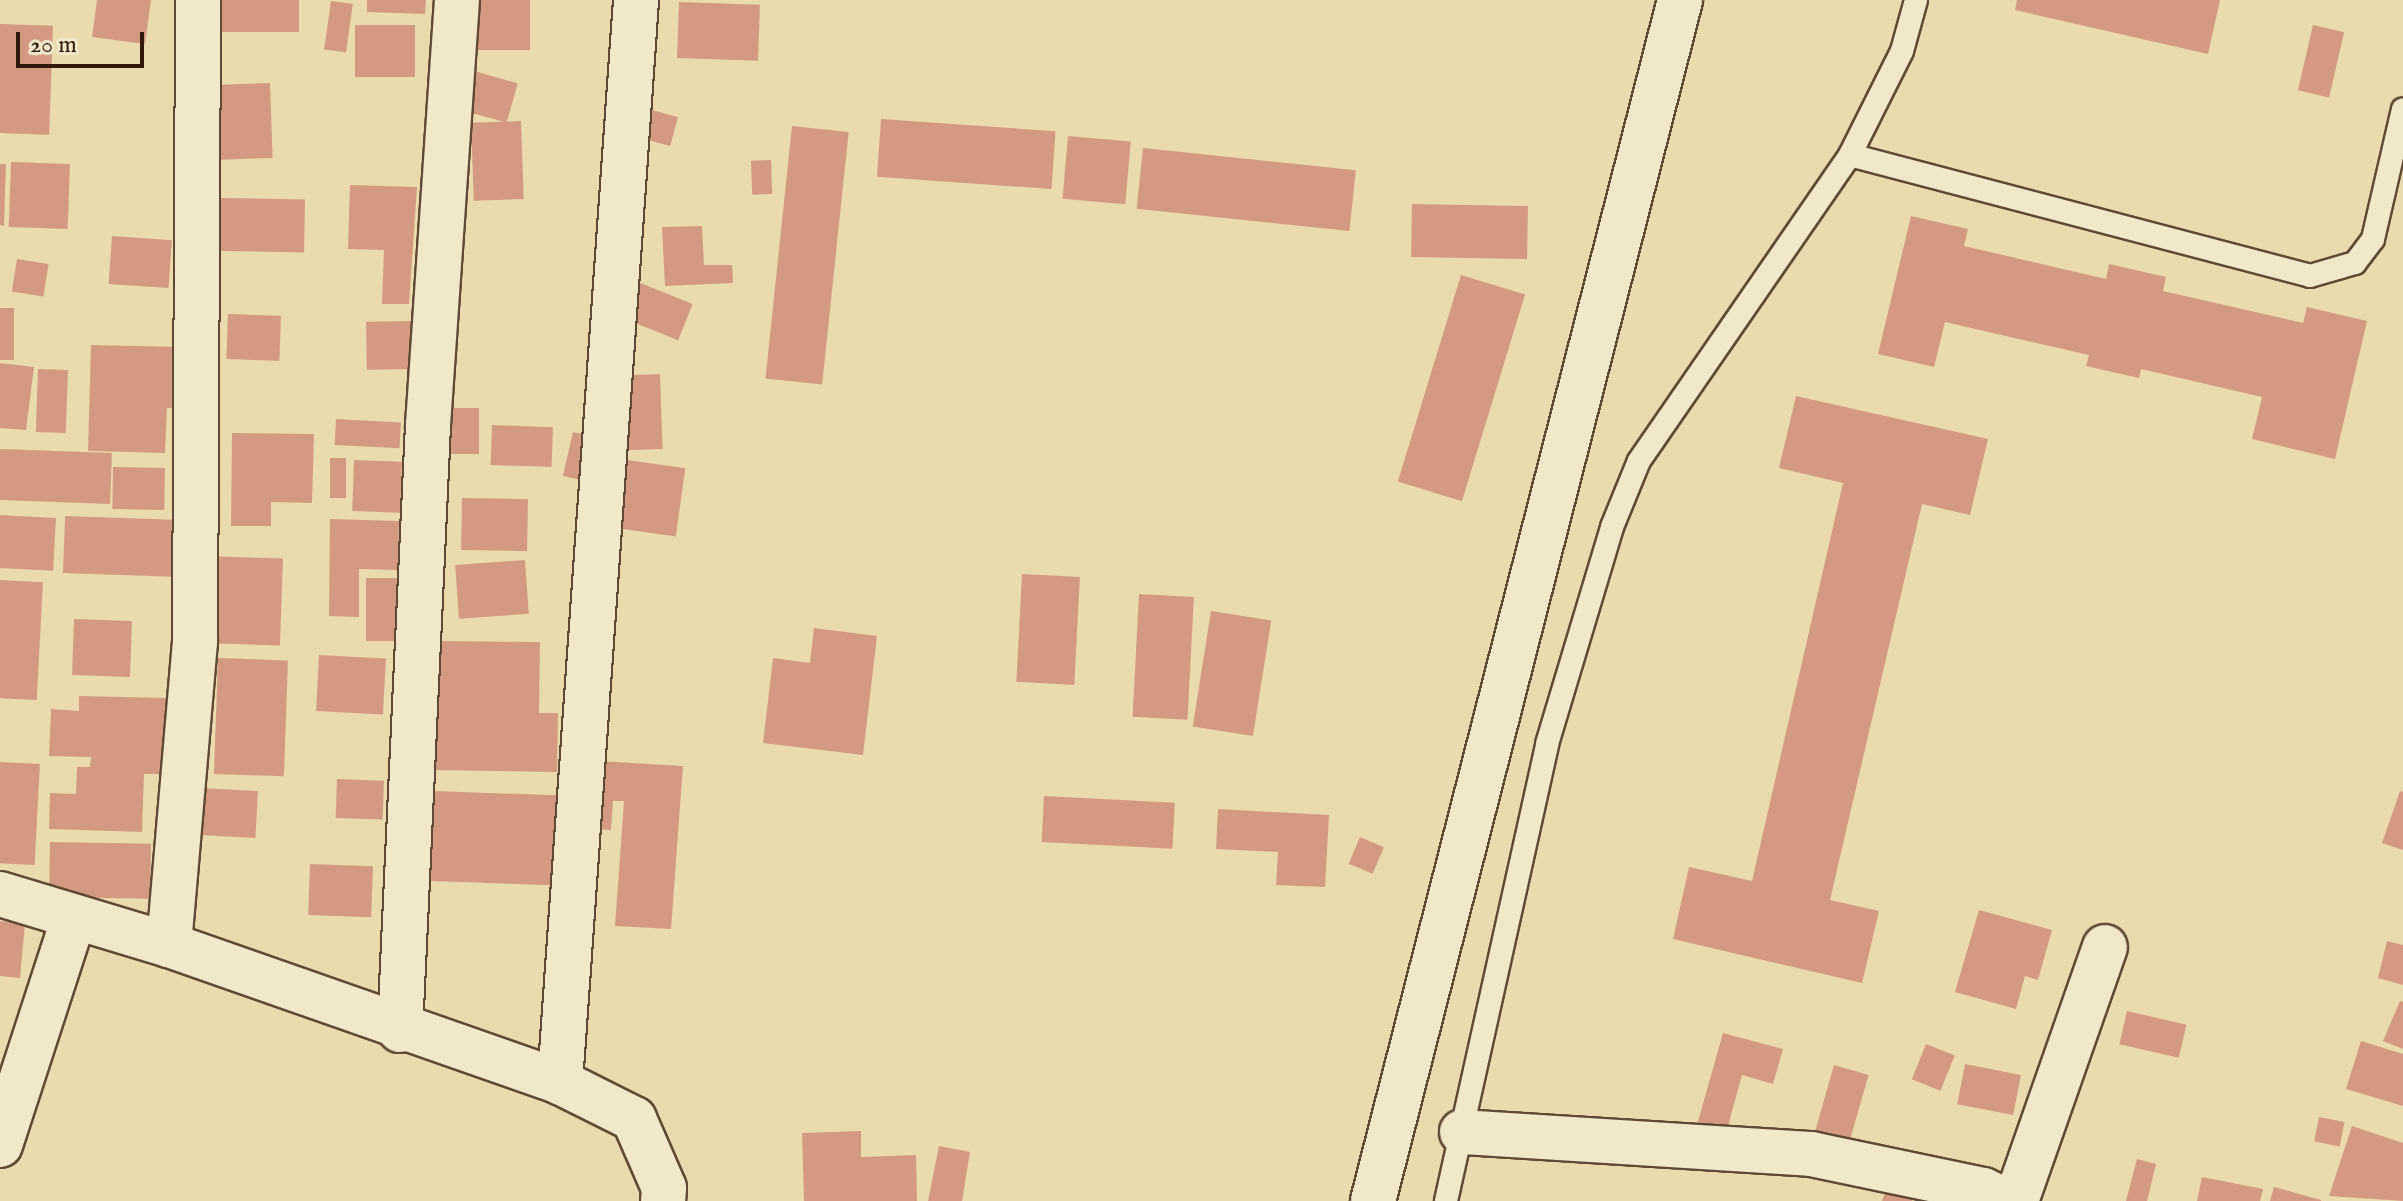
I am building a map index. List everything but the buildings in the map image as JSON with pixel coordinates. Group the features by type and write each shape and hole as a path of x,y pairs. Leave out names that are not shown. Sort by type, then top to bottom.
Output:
{"street":[{"path":"169,945 195,642 198,0"},
{"path":"400,1030 428,425 457,0"},
{"path":"560,1082 636,0"},
{"path":"1373,1201 1680,0"},
{"path":"0,894 169,945 400,1030 560,1082 634,1119 664,1188 663,1201"},
{"path":"0,1145 74,917"},
{"path":"2016,1201 2105,947"},
{"path":"1462,1132 1811,1154 1983,1190 2007,1201"}],"lane":[{"path":"1446,1201 1547,744 1612,527 1639,461 1850,155 1902,51 1916,0"},
{"path":"1850,155 2310,276 2355,263 2373,239 2403,109"}]}
